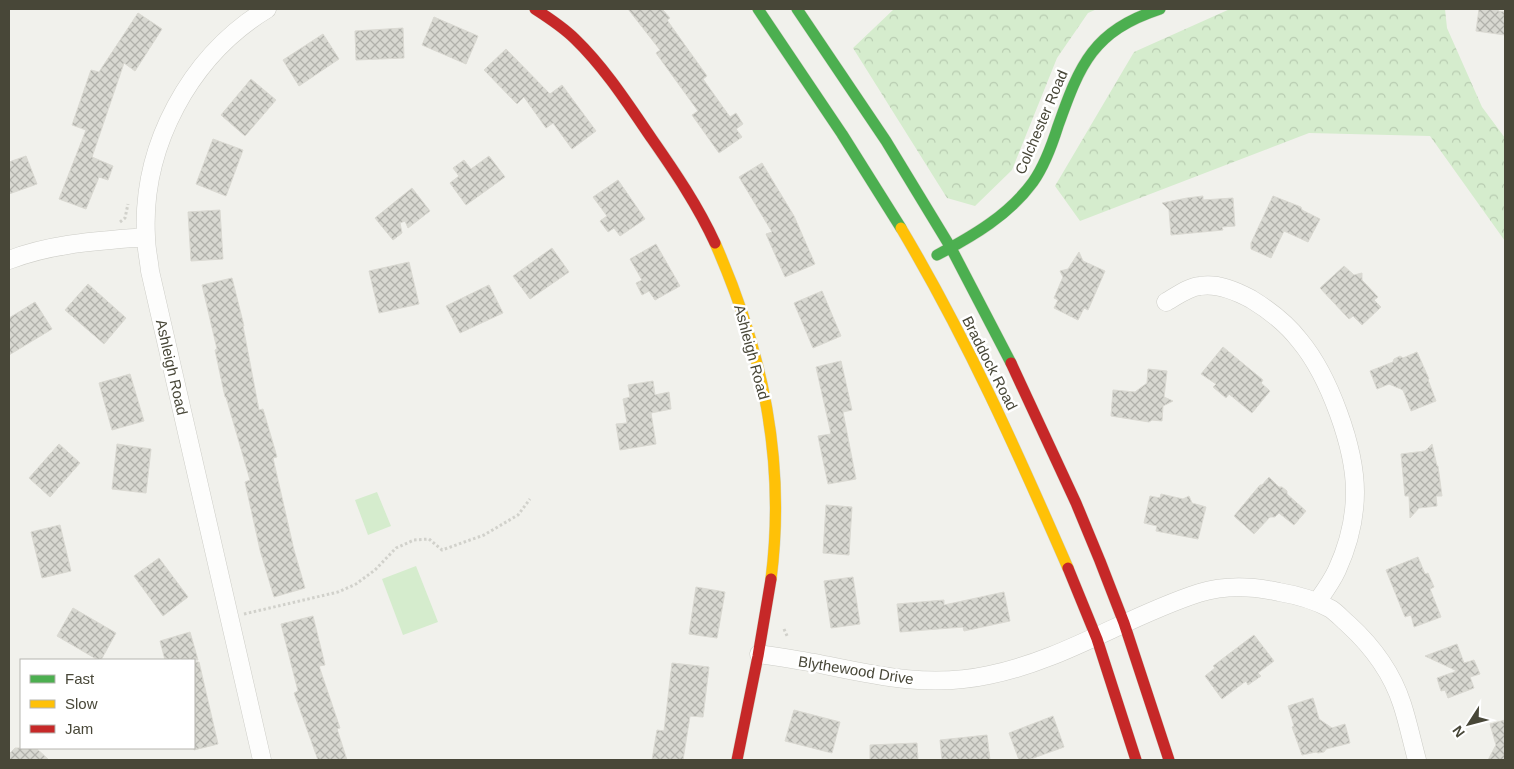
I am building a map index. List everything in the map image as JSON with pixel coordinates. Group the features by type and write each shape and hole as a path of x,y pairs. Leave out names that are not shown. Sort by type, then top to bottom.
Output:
{"main road":[{"name":"Ashleigh Road","path":"535,9 576,40 597,62 610,78 682,184 713,240 741,306 760,373 773,452 774,550 768,604 737,760"},
{"name":"Braddock Road","path":"758,9 848,142 922,263 960,334 1034,490 1096,637 1119,702 1136,760"},
{"name":"Braddock Road","path":"797,9 886,141 951,248 1019,378 1076,502 1124,624 1169,760"},
{"name":"Colchester Road","path":"922,263 951,248 1014,205 1031,185 1043,164 1080,70 1087,58 1100,42 1124,23 1137,16 1160,9"}],"street":[{"name":"Ashleigh Road","path":"262,760 150,271 146,237 146,210 156,153 166,125 178,101 214,52 233,34 267,9"},
{"path":"9,260 56,246 146,237"},
{"path":"1166,302 1200,286 1209,285 1234,291 1264,307 1276,316 1299,340 1315,363 1333,399 1345,432 1352,462 1355,492 1353,519 1347,545 1337,571 1317,602"},
{"name":"Blythewood Drive","path":"759,654 892,678 922,681 988,676 1024,667 1048,658 1184,599 1218,589 1238,587 1259,588 1289,593 1317,602 1333,610 1360,635 1379,658 1392,681 1401,703 1417,760"}],"path":[{"path":"115,225 125,218 129,196"},
{"path":"229,618 338,592 356,584 375,570 396,548 414,540 429,539 442,550 484,535 518,515 530,499"}],"green space":[{"path":"894,9 1097,9 1088,13 1057,58 1012,170 975,206 947,198 853,48"},
{"path":"1230,9 1445,9 1447,28 1482,107 1505,138 1505,241 1430,136 1309,133 1080,221 1055,186 1134,52"},
{"path":"377,492 391,526 368,535 355,500"},
{"path":"416,566 438,622 403,635 382,579"}],"building":[{"path":"628,9 662,9 670,18 667,20 707,76 703,79 730,117 736,113 743,124 736,129 742,137 719,153 692,115 698,111 656,53 660,50"},
{"path":"1479,9 1499,9 1498,11 1505,12 1505,35 1476,31"},
{"path":"138,13 162,29 135,71 124,63 92,157 113,166 108,180 99,177 86,209 59,199 86,130 72,125 91,70 99,72"},
{"path":"434,17 478,36 466,64 422,45"},
{"path":"403,28 404,58 356,60 355,31"},
{"path":"323,34 339,59 299,86 283,60"},
{"path":"506,49 550,94 562,85 596,131 572,149 553,123 546,128 524,97 517,104 484,70"},
{"path":"251,79 276,100 245,136 221,115"},
{"path":"213,139 243,150 226,196 196,184"},
{"path":"26,156 37,184 9,194 9,162"},
{"path":"489,156 505,177 466,205 450,183 459,176 453,168 464,160 471,169"},
{"path":"762,163 794,216 815,264 785,277 766,234 772,232 739,177"},
{"path":"618,180 645,219 620,236 614,228 608,232 600,221 607,216 593,197"},
{"path":"412,188 430,211 408,228 405,221 400,223 402,233 393,240 375,218"},
{"path":"1203,196 1203,200 1233,198 1235,226 1222,227 1223,230 1171,235 1169,210 1162,203"},
{"path":"1273,196 1301,207 1302,210 1320,219 1308,242 1284,231 1271,258 1251,249 1251,243"},
{"path":"220,210 223,259 191,261 188,212"},
{"path":"656,244 680,286 655,300 649,291 642,295 636,283 642,280 630,259"},
{"path":"552,248 569,272 530,299 513,276"},
{"path":"1079,252 1083,261 1105,271 1088,310 1084,308 1078,320 1054,308 1058,300 1054,298 1063,277 1060,271 1068,269"},
{"path":"409,262 419,304 379,313 369,271"},
{"path":"1344,266 1354,275 1362,273 1362,280 1378,297 1374,300 1381,307 1362,325 1353,316 1349,319 1320,288"},
{"path":"232,278 244,326 259,410 263,409 277,457 273,458 294,550 305,588 274,597 260,550 245,482 250,480 225,397 215,350 217,349 202,285"},
{"path":"88,284 126,318 104,344 65,310"},
{"path":"489,285 503,313 460,333 446,306"},
{"path":"822,291 841,336 813,348 794,303"},
{"path":"35,302 52,329 9,355 9,318"},
{"path":"1223,347 1263,380 1261,383 1270,391 1252,413 1229,394 1226,398 1213,387 1216,384 1201,374"},
{"path":"1417,352 1436,401 1411,411 1403,390 1389,384 1377,389 1370,371 1393,362 1394,359 1400,356 1403,358"},
{"path":"841,361 852,410 843,412 856,479 828,484 818,436 831,434 816,367"},
{"path":"1148,369 1167,371 1164,397 1173,401 1163,406 1162,421 1152,420 1149,422 1111,416 1113,390 1135,392 1147,383"},
{"path":"130,374 144,421 112,430 99,383"},
{"path":"653,381 655,395 669,392 671,409 651,413 656,444 620,450 616,424 627,423 623,399 630,397 628,385"},
{"path":"59,444 80,463 50,497 29,478"},
{"path":"117,444 151,449 146,493 112,489"},
{"path":"1432,444 1438,466 1442,496 1436,496 1437,506 1419,508 1410,518 1409,496 1405,496 1401,454 1425,451"},
{"path":"1269,477 1279,487 1287,491 1287,494 1306,511 1294,525 1279,513 1275,517 1270,517 1254,534 1234,516"},
{"path":"1161,494 1183,499 1189,496 1192,503 1206,507 1198,539 1156,531 1157,526 1144,523 1150,496 1160,498"},
{"path":"826,505 852,507 849,555 823,553"},
{"path":"60,525 71,571 42,578 31,532"},
{"path":"1418,557 1425,574 1428,573 1434,587 1430,589 1441,617 1414,627 1411,615 1405,617 1386,570"},
{"path":"159,558 188,597 163,616 134,576"},
{"path":"853,577 860,624 831,628 824,581"},
{"path":"696,587 725,592 717,638 689,634"},
{"path":"1004,592 1010,621 964,631 963,627 900,632 897,604 944,600 944,605"},
{"path":"73,608 116,633 102,659 96,659 57,636"},
{"path":"313,616 325,665 319,666 340,728 337,729 347,760 318,760 294,693 298,691 281,624"},
{"path":"190,632 198,660 165,659 160,641"},
{"path":"1254,635 1274,661 1258,673 1261,676 1248,685 1246,681 1222,699 1205,676 1215,668 1213,666"},
{"path":"1457,644 1464,663 1474,660 1480,674 1470,677 1474,688 1448,698 1445,690 1441,691 1437,678 1457,671 1425,656"},
{"path":"195,662 199,662 218,744 194,750"},
{"path":"672,663 709,667 703,717 690,716 683,760 652,760 657,730 664,731"},
{"path":"1313,698 1319,719 1332,728 1345,724 1350,743 1326,749 1324,752 1302,755 1292,727 1294,726 1288,706"},
{"path":"794,710 840,722 832,753 785,741"},
{"path":"1053,716 1064,747 1028,760 1019,760 1009,733"},
{"path":"1505,720 1505,760 1488,760 1496,745 1490,724"},
{"path":"987,735 990,760 942,760 940,740"},
{"path":"917,743 918,760 870,760 870,745"},
{"path":"15,748 37,749 49,760 9,760 9,754"}],"traffic: fast":[{"path":"758,9 842,134 901,228"},
{"path":"797,9 886,141 951,248 1011,363"},
{"path":"937,255 1002,215 1023,194 1045,162 1074,85 1092,53 1104,39 1119,28 1137,18 1160,9"}],"traffic: slow":[{"path":"901,228 948,312 990,396 1068,568"},
{"path":"715,243 746,325 758,366 767,408 773,450 775,492 775,535 771,579"}],"traffic: jam":[{"path":"535,9 570,35 586,50 606,74 678,177 715,243"},
{"path":"1011,363 1076,503 1100,561 1124,623 1169,760"},
{"path":"1068,568 1097,639 1136,760"},
{"path":"737,760 771,579"}]}
